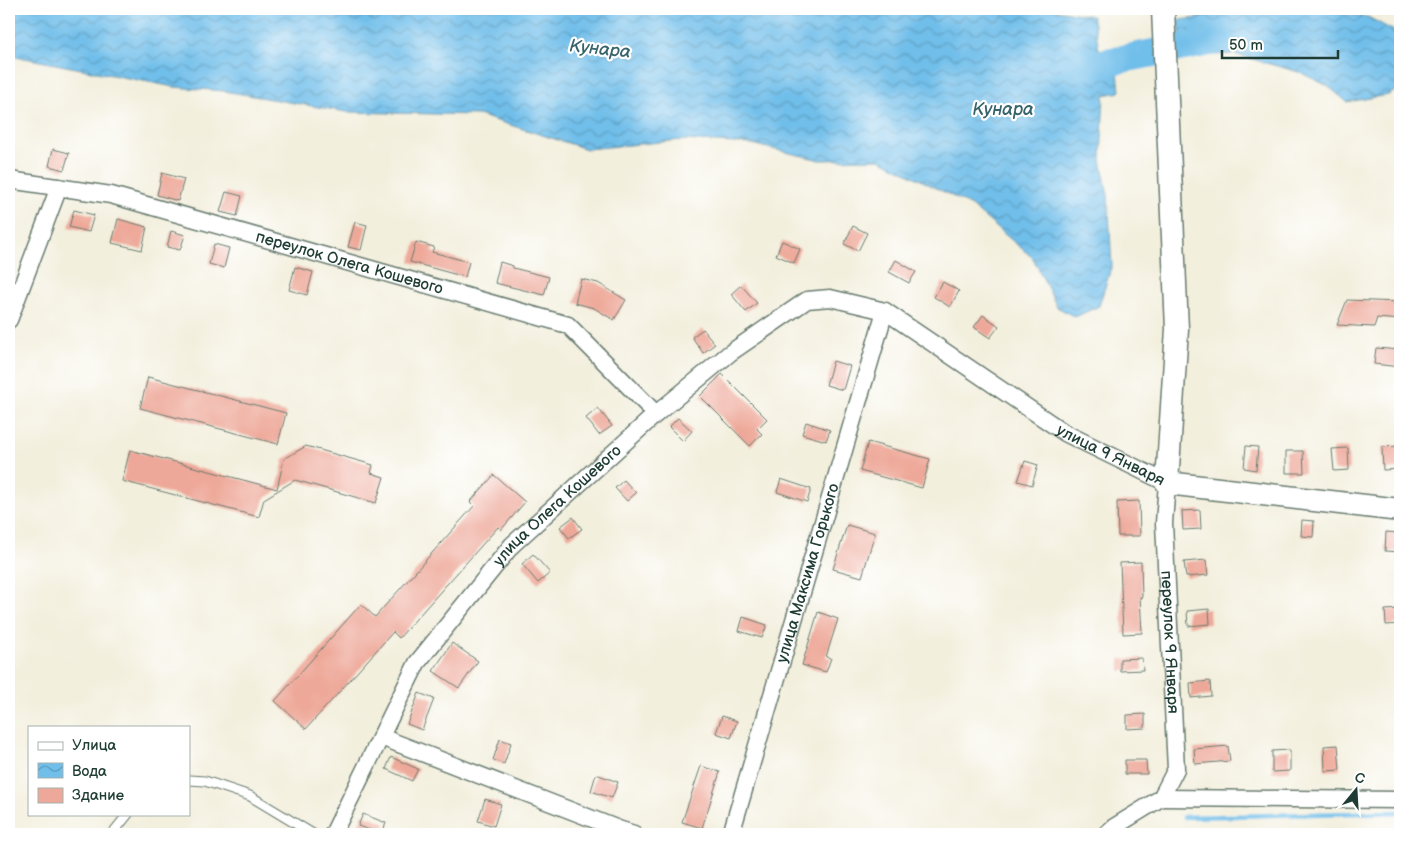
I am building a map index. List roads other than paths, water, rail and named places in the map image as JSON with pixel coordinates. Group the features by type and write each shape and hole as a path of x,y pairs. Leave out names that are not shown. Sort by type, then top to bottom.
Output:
{"street":[{"path":"1164,13 1177,329 1167,483"},
{"name":"переулок Олега Кошевого","path":"9,180 111,195 568,325 656,414"},
{"path":"9,320 59,187"},
{"name":"улица Олега Кошевого","path":"333,834 382,738 417,663 512,545 656,414 730,353 807,300 830,298 885,311"},
{"name":"улица 9 Января","path":"885,311 1065,433 1167,483 1400,510"},
{"name":"улица Максима Горького","path":"731,834 885,311"},
{"name":"переулок 9 Января","path":"1161,798 1176,769 1164,523 1167,483"},
{"path":"382,738 625,833"},
{"path":"1106,834 1161,798 1400,800"}],"lane":[{"path":"190,780 205,781 250,796 313,834"},
{"path":"112,834 126,816"}],"water":[{"name":"Кунара","path":"9,9 1051,9 1092,16 1098,42 1099,59 1117,61 1120,92 1104,95 1101,160 1108,195 1112,265 1099,306 1075,317 1057,307 1033,258 971,206 880,159 820,160 751,144 682,140 587,149 478,115 347,112 224,91 174,87 9,55"},
{"path":"1234,9 1258,9 1271,12 1308,9 1368,17 1400,34 1400,90 1388,95 1347,102 1328,86 1299,72 1233,54 1184,54 1178,20 1196,18"}],"waterway":[{"name":"Кунара","path":"1076,68 1220,40"},
{"path":"1184,817 1400,812"}]}
